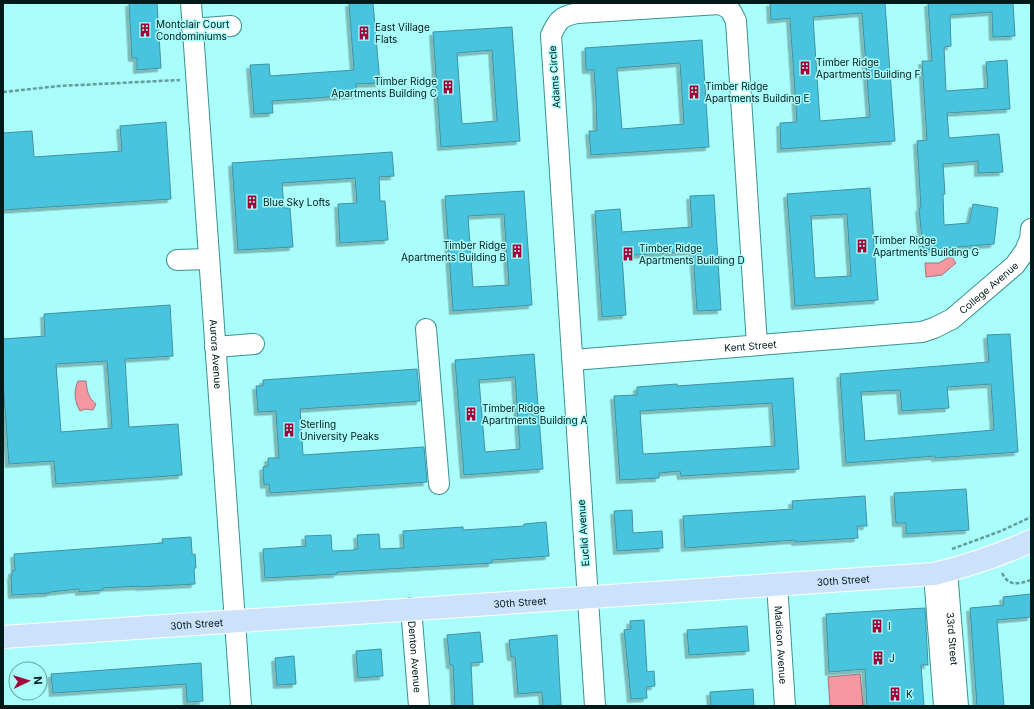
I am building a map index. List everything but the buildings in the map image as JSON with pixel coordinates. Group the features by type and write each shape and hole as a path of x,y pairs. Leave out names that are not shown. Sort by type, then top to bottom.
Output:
{"main road":[{"name":"30th Street","path":"3,636 777,584 942,565 976,563 1008,552 1031,541"}],"street":[{"name":"Aurora Avenue","path":"191,3 241,706"},
{"name":"Adams Circle","path":"573,360 551,35 557,22 566,15 578,13 719,4 737,8 736,22 757,344"},
{"path":"192,29 231,26"},
{"name":"College Avenue","path":"928,330 952,319 1015,264 1025,251 1030,239 1031,229"},
{"path":"177,260 209,258"},
{"path":"426,329 439,484"},
{"name":"Kent Street","path":"573,360 757,344 922,332 928,330"},
{"path":"215,347 254,344"},
{"name":"Euclid Avenue","path":"573,360 595,706"},
{"name":"33rd Street","path":"942,565 944,706"},
{"name":"33rd Street","path":"942,565 958,706"},
{"name":"Madison Avenue","path":"777,584 785,706"},
{"name":"Denton Avenue","path":"411,608 419,706"}],"path":[{"path":"3,92 67,85 196,80"},
{"path":"942,565 994,533 1031,517"},
{"path":"1002,573 1008,582 1015,583 1031,580"}],"shaded area":[{"path":"951,256 956,263 942,275 926,277 925,263 939,263"},
{"path":"78,381 86,381 87,391 93,402 96,404 93,410 85,409 80,411 75,397"},
{"path":"860,674 863,706 830,706 828,677"}],"place":[{"name":"Montclair Court Condominiums","path":"145,30"},
{"name":"East Village Flats","path":"364,33"},
{"name":"Timber Ridge Apartments Building F","path":"805,68"},
{"name":"Timber Ridge Apartments Building C","path":"448,87"},
{"name":"Timber Ridge Apartments Building E","path":"694,92"},
{"name":"Blue Sky Lofts","path":"252,202"},
{"name":"Timber Ridge Apartments Building G","path":"862,246"},
{"name":"Timber Ridge Apartments Building B","path":"517,251"},
{"name":"Timber Ridge Apartments Building D","path":"628,254"},
{"name":"Timber Ridge Apartments Building A","path":"471,414"},
{"name":"Sterling University Peaks","path":"289,430"},
{"name":"I","path":"877,626"},
{"name":"J","path":"878,658"},
{"name":"K","path":"895,694"}]}
